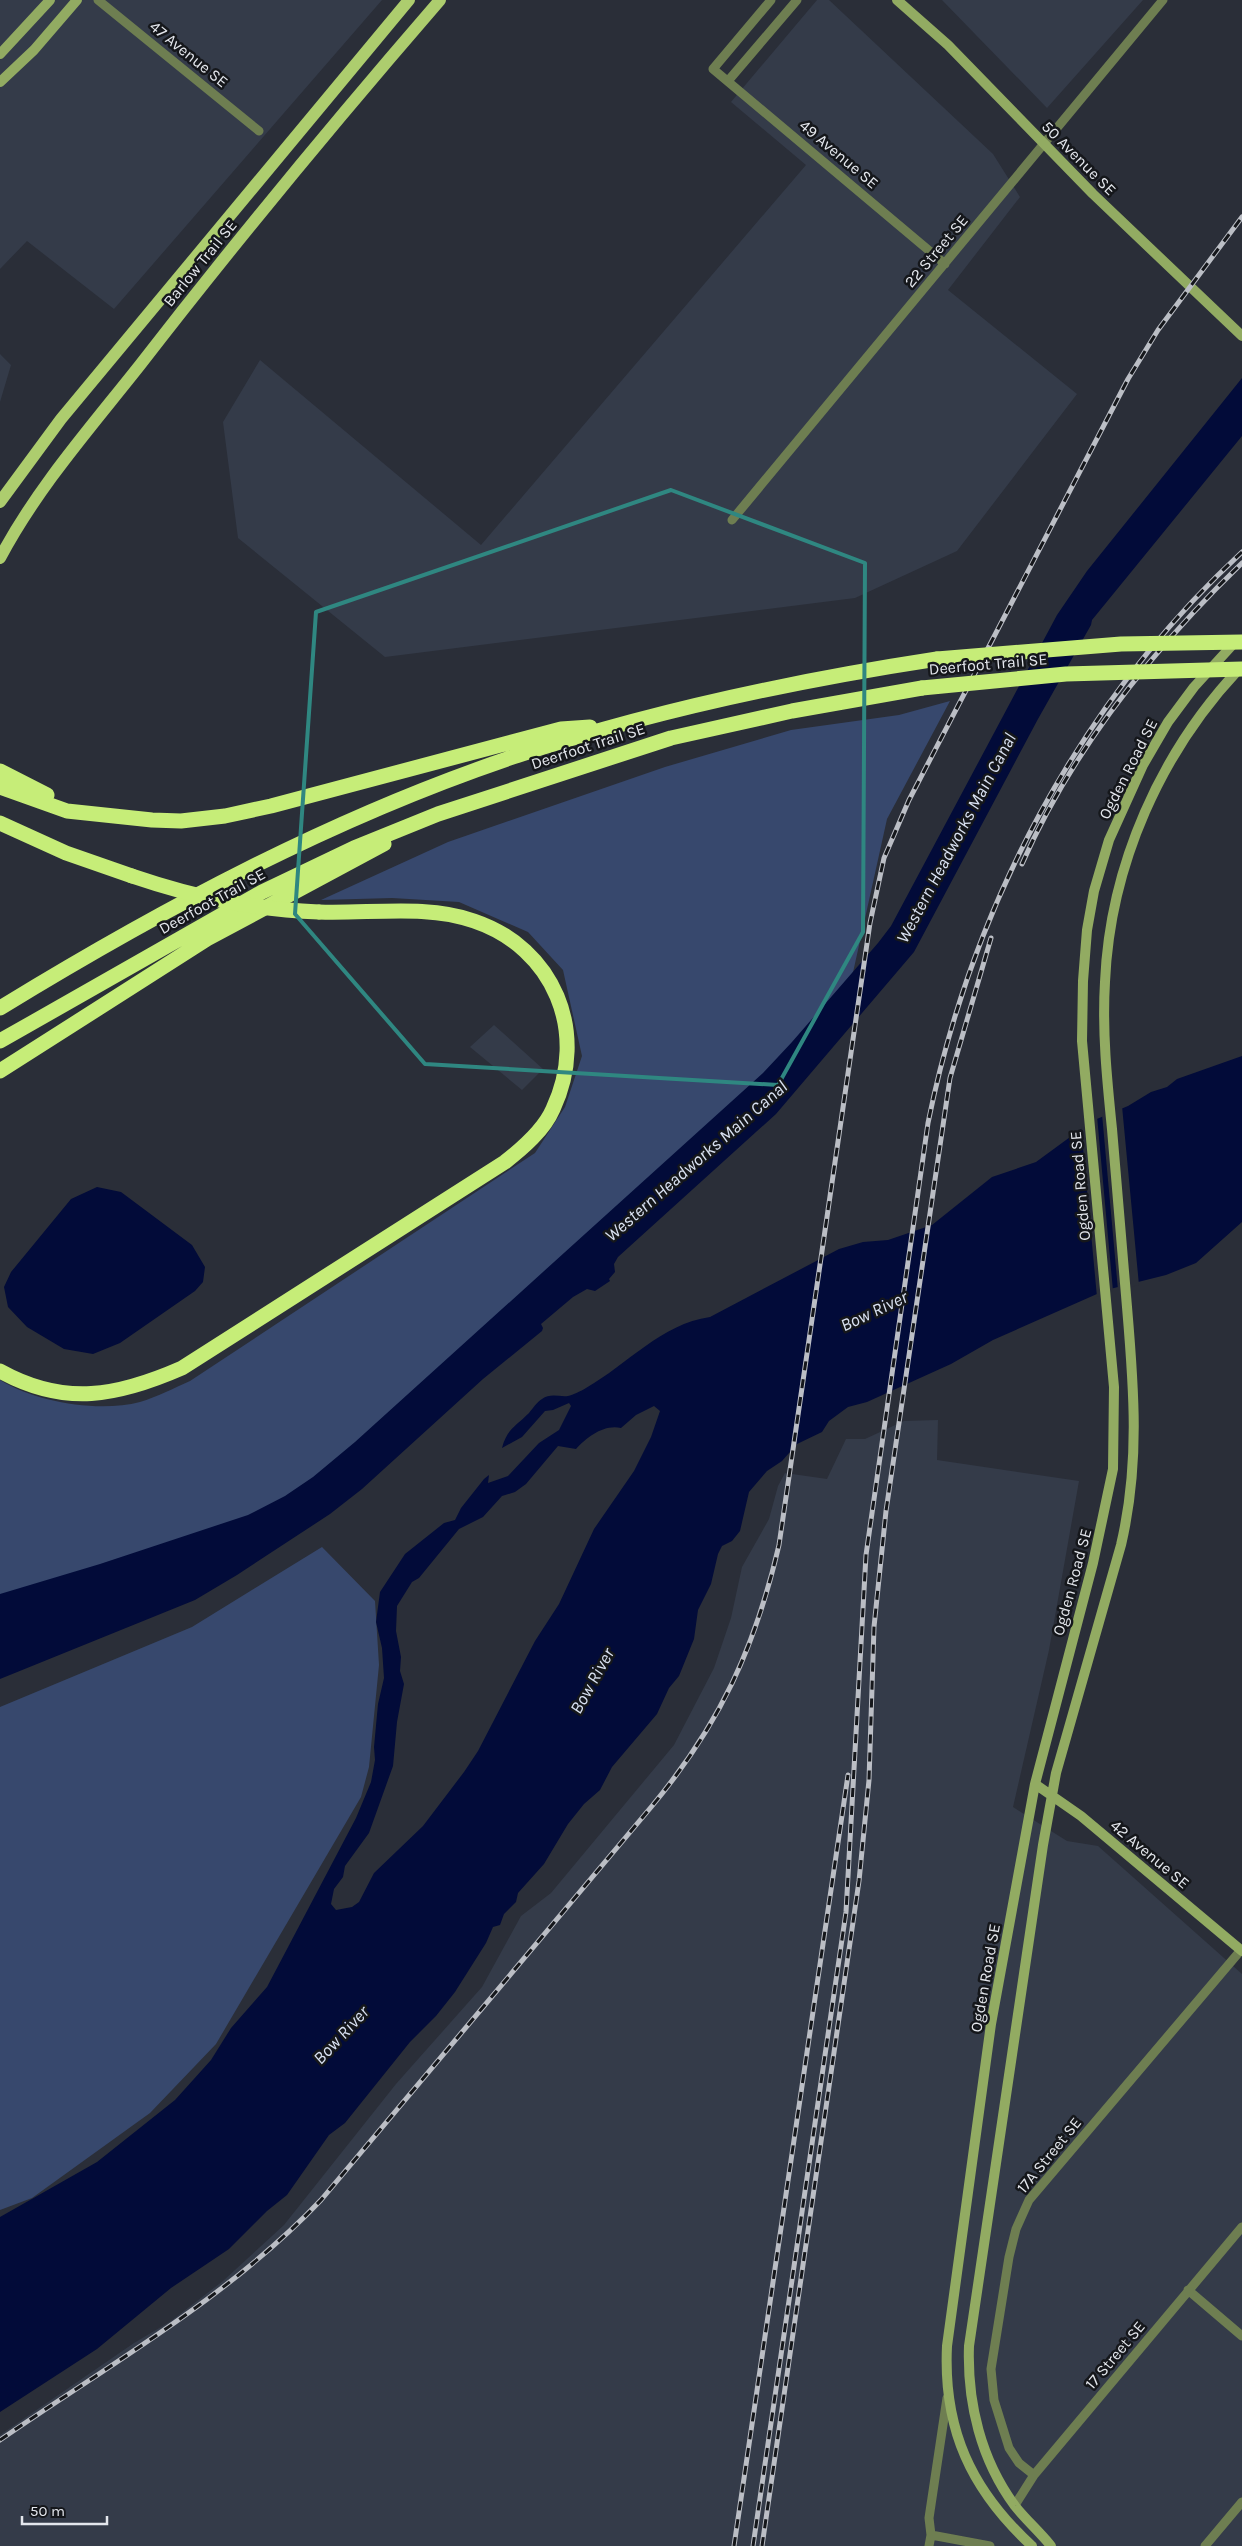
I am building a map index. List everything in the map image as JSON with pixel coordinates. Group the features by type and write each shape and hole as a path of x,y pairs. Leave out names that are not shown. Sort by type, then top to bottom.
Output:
{"highway":[{"name":"Deerfoot Trail SE","path":"0,1008 124,935 250,866 446,782 510,758 624,724 741,693 850,672 937,659 1121,644 1242,642"},
{"name":"Deerfoot Trail SE","path":"0,1041 262,892 346,851 438,814 670,738 782,713 922,688 1056,675 1242,668"},
{"path":"0,787 67,811 95,812 152,820 181,821 225,816 561,729 624,724"},
{"path":"0,771 31,788 95,812"},
{"path":"0,1071 207,939 329,876 438,814"},
{"path":"0,823 66,853 182,893 221,902 319,912 442,913 487,925 516,941 536,960 550,979 568,1034 564,1076 553,1111 519,1152 182,1368 136,1387 115,1393 91,1394 33,1386 0,1371"}],"main road":[{"name":"Barlow Trail SE","path":"0,502 61,419 409,0"},
{"name":"Barlow Trail SE","path":"0,558 48,482 149,353 368,84 440,0"}],"street":[{"path":"0,54 50,0"},
{"path":"2,77 34,50 77,0"},
{"name":"47 Avenue SE","path":"98,0 260,131"},
{"name":"49 Avenue SE","path":"771,0 713,69 945,264"},
{"path":"728,81 797,0"},
{"name":"50 Avenue SE","path":"897,0 948,45 1043,144 1242,336"},
{"name":"22 Street SE","path":"732,520 1163,0"},
{"name":"Ogden Road SE","path":"1032,2546 1010,2526 990,2500 969,2466 948,2397 948,2346 991,2024 1035,1784 1055,1702 1094,1563 1112,1469 1114,1387 1082,1041 1083,972 1087,930 1094,890 1109,840 1143,765 1168,722 1194,687 1242,636"},
{"name":"Ogden Road SE","path":"1051,2546 1015,2505 995,2473 982,2441 972,2406 970,2346 1056,1773 1121,1546 1128,1516 1134,1458 1134,1390 1105,1067 1105,980 1111,927 1130,851 1154,792 1197,720 1242,668"},
{"name":"42 Avenue SE","path":"1035,1784 1081,1816 1241,1951"},
{"name":"17A Street SE","path":"1034,2474 1019,2463 1008,2448 994,2400 991,2368 1009,2257 1016,2229 1029,2200 1241,1951"},
{"name":"17 Street SE","path":"1015,2505 1034,2474 1242,2227"},
{"path":"1188,2290 1242,2336"},
{"path":"930,2546 929,2518 948,2397"},
{"path":"1204,2546 1242,2502"},
{"path":"931,2534 990,2546"}],"highlighted area":[{"path":"671,490 865,563 863,932 778,1085 425,1064 295,914 316,612"}],"shaded area":[{"path":"0,0 382,0 114,309 27,241 0,269"},
{"path":"817,0 829,0 993,154 1020,197 948,290 1077,394 957,551 855,598 385,657 238,538 223,422 260,360 481,545 806,165 731,102"},
{"path":"942,0 1143,0 1047,108"},
{"path":"0,354 11,365 0,402"},
{"path":"950,701 887,819 848,995 741,1109 286,1507 0,1611 0,1380 15,1388 49,1400 87,1406 123,1405 140,1402 190,1381 535,1153 565,1107 582,1056 563,970 528,932 459,902 392,898 321,900 448,842 665,767 791,730 899,715"},
{"path":"494,1025 543,1069 522,1090 470,1047"},
{"path":"938,1420 937,1460 1079,1481 1049,1650 1013,1807 1067,1841 1098,1846 1242,1974 1242,2546 0,2546 0,2435 134,2343 171,2321 223,2281 284,2225 396,2084 482,1987 521,1916 551,1893 674,1745 714,1668 731,1618 742,1567 769,1519 778,1486 785,1473 827,1479 846,1439 865,1439 904,1421"},
{"path":"322,1547 375,1601 379,1665 369,1767 361,1797 216,2044 150,2113 32,2198 0,2210 0,1707 192,1627"}],"water":[{"name":"Western Headworks Main Canal","path":"1242,378 1242,436 1092,620 914,952 776,1114 618,1257 614,1264 615,1272 609,1279 610,1281 595,1291 587,1289 573,1297 541,1324 542,1331 483,1379 362,1489 330,1514 195,1600 0,1679 0,1594 100,1564 248,1515 285,1496 313,1477 355,1442 763,1073 792,1042 891,926 1057,615 1087,571"},
{"name":"Bow River","path":"1242,1056 1242,1222 1196,1263 1166,1275 1106,1290 993,1340 951,1364 867,1402 848,1407 829,1421 822,1432 797,1444 782,1461 767,1471 749,1492 740,1531 732,1541 722,1546 718,1554 711,1584 698,1610 694,1639 679,1676 669,1688 657,1714 612,1767 600,1790 584,1804 568,1824 544,1864 518,1893 516,1902 504,1914 500,1925 493,1927 486,1943 455,1992 436,2016 410,2042 345,2123 329,2135 287,2195 267,2211 229,2249 171,2288 97,2349 0,2412 0,2217 97,2162 175,2100 211,2060 231,2028 267,1987 356,1818 371,1782 375,1760 374,1747 378,1704 384,1678 382,1648 376,1622 380,1592 405,1554 444,1523 455,1520 461,1508 489,1475 488,1483 508,1476 539,1443 559,1430 571,1406 569,1403 553,1410 545,1411 522,1437 502,1448 512,1428 545,1397 575,1394 660,1336 692,1321 710,1317 839,1249 863,1242 888,1240 932,1225 992,1177 1036,1162 1092,1121 1128,1106 1151,1092 1167,1087 1177,1079","holes":["654,1406 660,1411 651,1437 634,1471 594,1529 559,1604 535,1641 478,1751 423,1826 374,1873 359,1902 352,1907 336,1910 331,1904 334,1889 343,1877 345,1866 369,1833 393,1766 397,1722 404,1684 400,1671 401,1657 396,1631 397,1606 412,1582 419,1578 459,1529 483,1517 502,1496 515,1492 526,1484 558,1446 576,1449 596,1432 608,1428 621,1428 636,1415"]},
{"path":"97,1187 121,1192 192,1245 205,1267 203,1282 195,1291 120,1343 93,1354 64,1349 27,1327 8,1307 4,1287 11,1272 71,1199"}],"pier":[{"path":"1122,1106 1139,1285 1118,1290 1102,1114"},
{"path":"1097,1116 1113,1291 1097,1297 1081,1126"}],"railway":[{"path":"0,2440 208,2299 248,2268 321,2200 652,1806 676,1775 716,1715 732,1683 759,1618 779,1545 870,923 884,858 909,800 1128,379 1158,330 1242,217"},
{"path":"753,2546 846,1912 866,1555 928,1123 947,1042 973,963 1004,887 1040,813 1083,742 1130,674 1184,611 1242,552"},
{"path":"1022,864 1042,822 1065,781 1117,703 1177,630 1242,563"},
{"path":"762,2546 859,1881 869,1780 874,1627 886,1511 950,1078 991,938"},
{"path":"734,2546 848,1775"}]}
